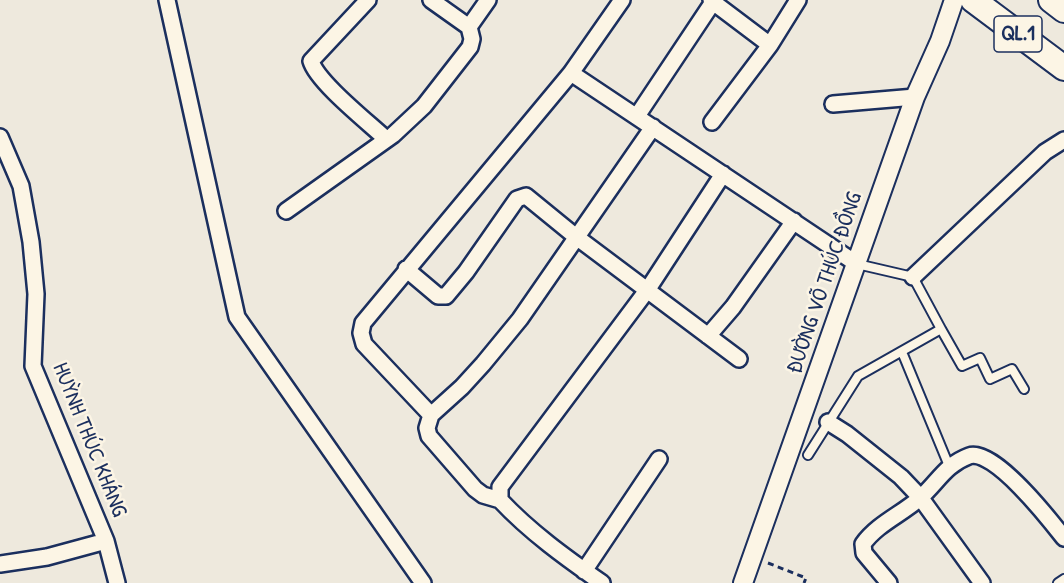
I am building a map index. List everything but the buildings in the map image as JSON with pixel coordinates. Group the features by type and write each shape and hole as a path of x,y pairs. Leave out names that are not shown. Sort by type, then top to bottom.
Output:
{"main road":[{"name":"QL.1","path":"973,0 1064,68"},
{"name":"QL.1","path":"1051,0 1064,10"}],"street":[{"path":"167,0 237,317 423,583"},
{"path":"368,0 311,61 313,67 325,81 386,139"},
{"path":"431,0 469,27"},
{"path":"286,211 393,135 424,106 463,58 471,44 469,27 488,0"},
{"path":"431,415 364,344 363,323 571,73 622,0"},
{"path":"712,122 770,45 798,0"},
{"name":"ĐƯỜNG VÕ THÚC ĐỒNG","path":"743,583 915,98 940,41 954,0"},
{"path":"637,117 712,1 770,45"},
{"path":"571,73 858,264"},
{"path":"832,104 915,98"},
{"path":"602,583 566,558 500,500 483,495 475,489 429,435 427,428 431,415 462,387 500,344 541,290 575,236 652,127"},
{"name":"HUỲNH THÚC KHÁNG","path":"0,137 21,186 32,242 36,294 33,366 106,541 117,583"},
{"path":"913,277 1037,159 1064,140"},
{"path":"500,500 500,487 648,289 723,174"},
{"path":"406,269 438,296 446,296 461,279 517,199 524,196 739,359"},
{"path":"708,336 733,307 794,221"},
{"path":"828,422 848,434 901,477 920,497 982,583"},
{"path":"889,583 864,553 862,544 869,535 920,497 949,466 971,455 982,456 1009,476 1035,501 1064,538"},
{"path":"584,571 659,459"},
{"path":"0,564 47,557 106,541"}],"lane":[{"path":"858,264 913,277 962,366 980,358 990,379 1012,369 1024,390"},
{"path":"808,455 858,376 942,329"},
{"path":"902,352 949,466"},
{"path":"1058,583 1064,579"}],"path":[{"path":"752,557 806,578 804,583"}]}
